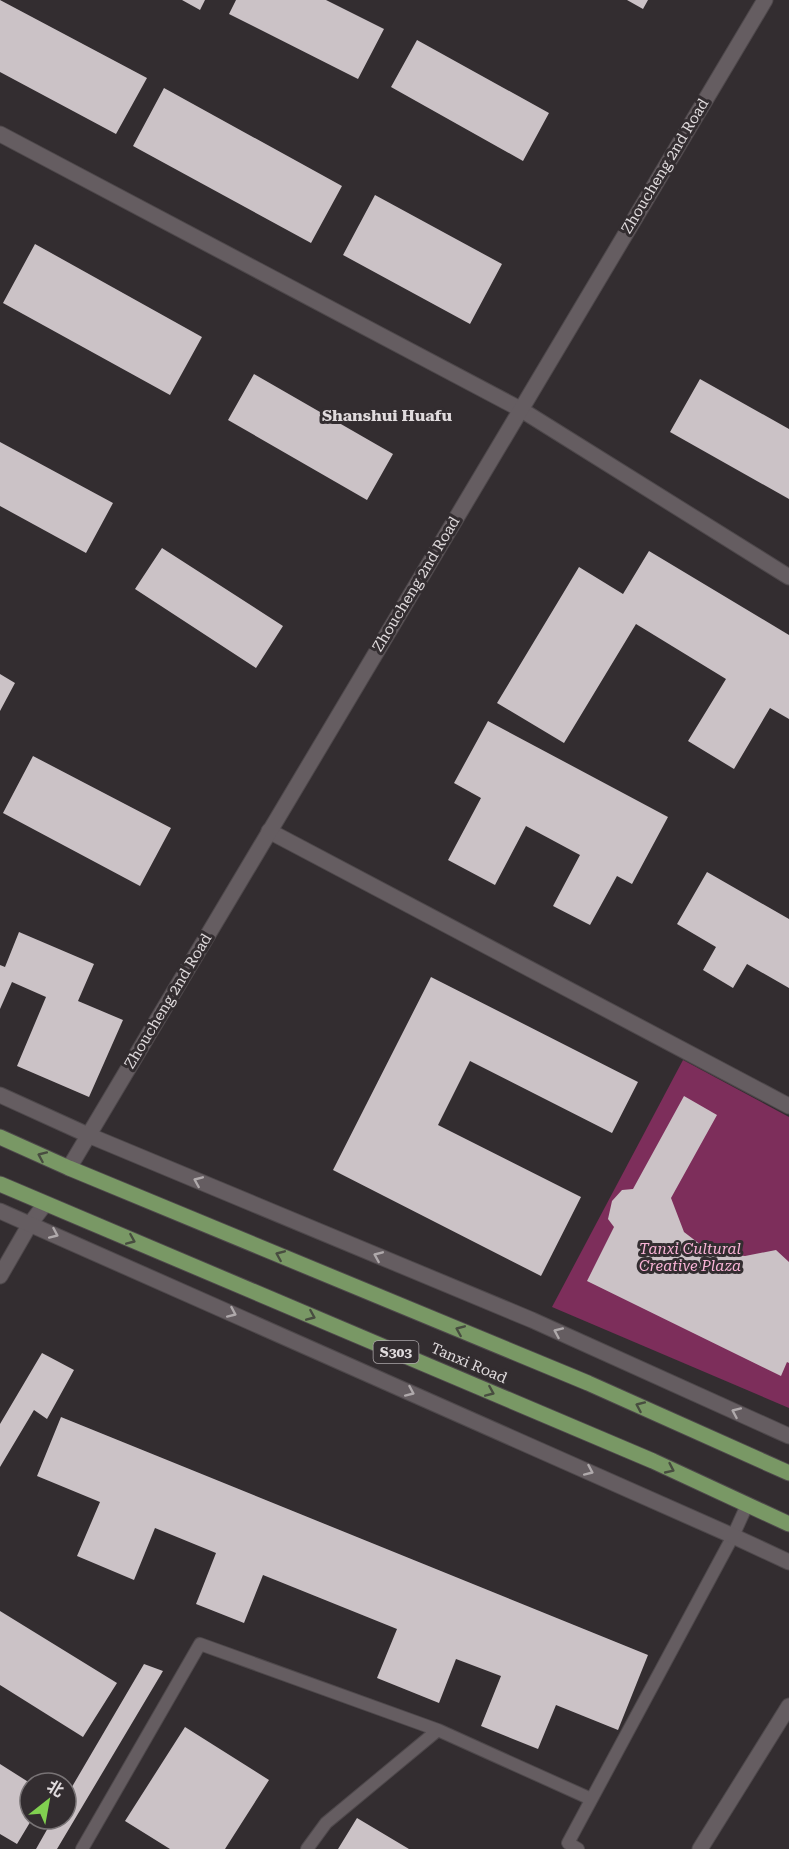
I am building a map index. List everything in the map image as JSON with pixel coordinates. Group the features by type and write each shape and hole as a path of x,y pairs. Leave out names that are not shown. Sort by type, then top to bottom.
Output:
{"main road":[{"name":"Tanxi Road","path":"0,1137 69,1168 588,1383 789,1473"},
{"name":"Tanxi Road","path":"0,1184 579,1429 789,1524"}],"street":[{"name":"Zhoucheng 2nd Road","path":"69,1168 765,0"},
{"path":"0,134 520,409 789,577"},
{"path":"269,831 789,1106"},
{"path":"0,1095 88,1136 532,1320 789,1436"},
{"path":"0,1276 30,1224 45,1204"},
{"path":"0,1211 789,1562"},
{"path":"700,1849 789,1706"}],"lane":[{"path":"578,1849 568,1843 733,1536 747,1505"},
{"path":"82,1849 200,1644 438,1730 591,1799"},
{"path":"307,1849 326,1823 438,1730"}],"green space":[{"name":"Tanxi Cultural Creative Plaza","path":"683,1060 789,1117 789,1408 552,1307"}],"building":[{"path":"0,0 147,78 116,134 0,72"},
{"path":"182,0 205,0 200,10"},
{"path":"236,0 326,0 384,29 358,79 229,14"},
{"path":"627,0 648,0 643,9"},
{"path":"417,40 549,113 523,161 391,87"},
{"path":"164,88 342,186 311,243 133,146"},
{"path":"375,195 502,264 470,324 343,255"},
{"path":"35,244 202,337 170,395 3,303"},
{"path":"254,374 393,454 367,500 228,420"},
{"path":"700,379 789,429 789,499 670,432"},
{"path":"0,442 113,503 86,553 0,506"},
{"path":"162,548 283,626 256,668 135,589"},
{"path":"649,551 789,635 789,719 770,708 734,769 688,741 726,679 636,624 564,743 497,703 579,567 623,594"},
{"path":"0,674 15,683 0,711"},
{"path":"488,721 668,817 632,884 617,876 590,925 553,906 580,855 526,826 495,885 448,860 481,798 454,783"},
{"path":"33,756 171,828 140,886 3,813"},
{"path":"707,872 789,919 789,988 747,964 733,988 703,970 716,947 677,924"},
{"path":"19,932 94,964 78,1001 123,1020 89,1097 17,1066 46,997 12,982 0,1009 0,965 5,967"},
{"path":"431,977 638,1082 612,1133 470,1061 438,1125 581,1197 541,1276 333,1170"},
{"path":"684,1096 717,1115 671,1198 684,1232 701,1245 724,1254 745,1256 776,1250 789,1262 789,1363 787,1362 781,1376 587,1281 614,1227 608,1219 612,1201 622,1190 633,1189"},
{"path":"42,1353 74,1370 47,1419 34,1410 0,1467 0,1424"},
{"path":"61,1417 648,1655 618,1730 556,1705 538,1749 481,1726 501,1676 456,1659 439,1703 377,1678 397,1629 263,1575 244,1623 196,1604 216,1553 155,1528 134,1580 77,1556 100,1502 37,1476"},
{"path":"0,1611 117,1683 83,1737 0,1685"},
{"path":"144,1664 163,1671 78,1814 78,1777"},
{"path":"185,1727 269,1780 225,1849 170,1849 125,1821"},
{"path":"0,1764 18,1775 18,1831 25,1831 17,1844 0,1834"},
{"path":"357,1818 409,1849 338,1849"},
{"path":"46,1831 68,1831 57,1849 36,1849"}],"district":[{"name":"Shanshui Huafu","path":"387,415"}]}
